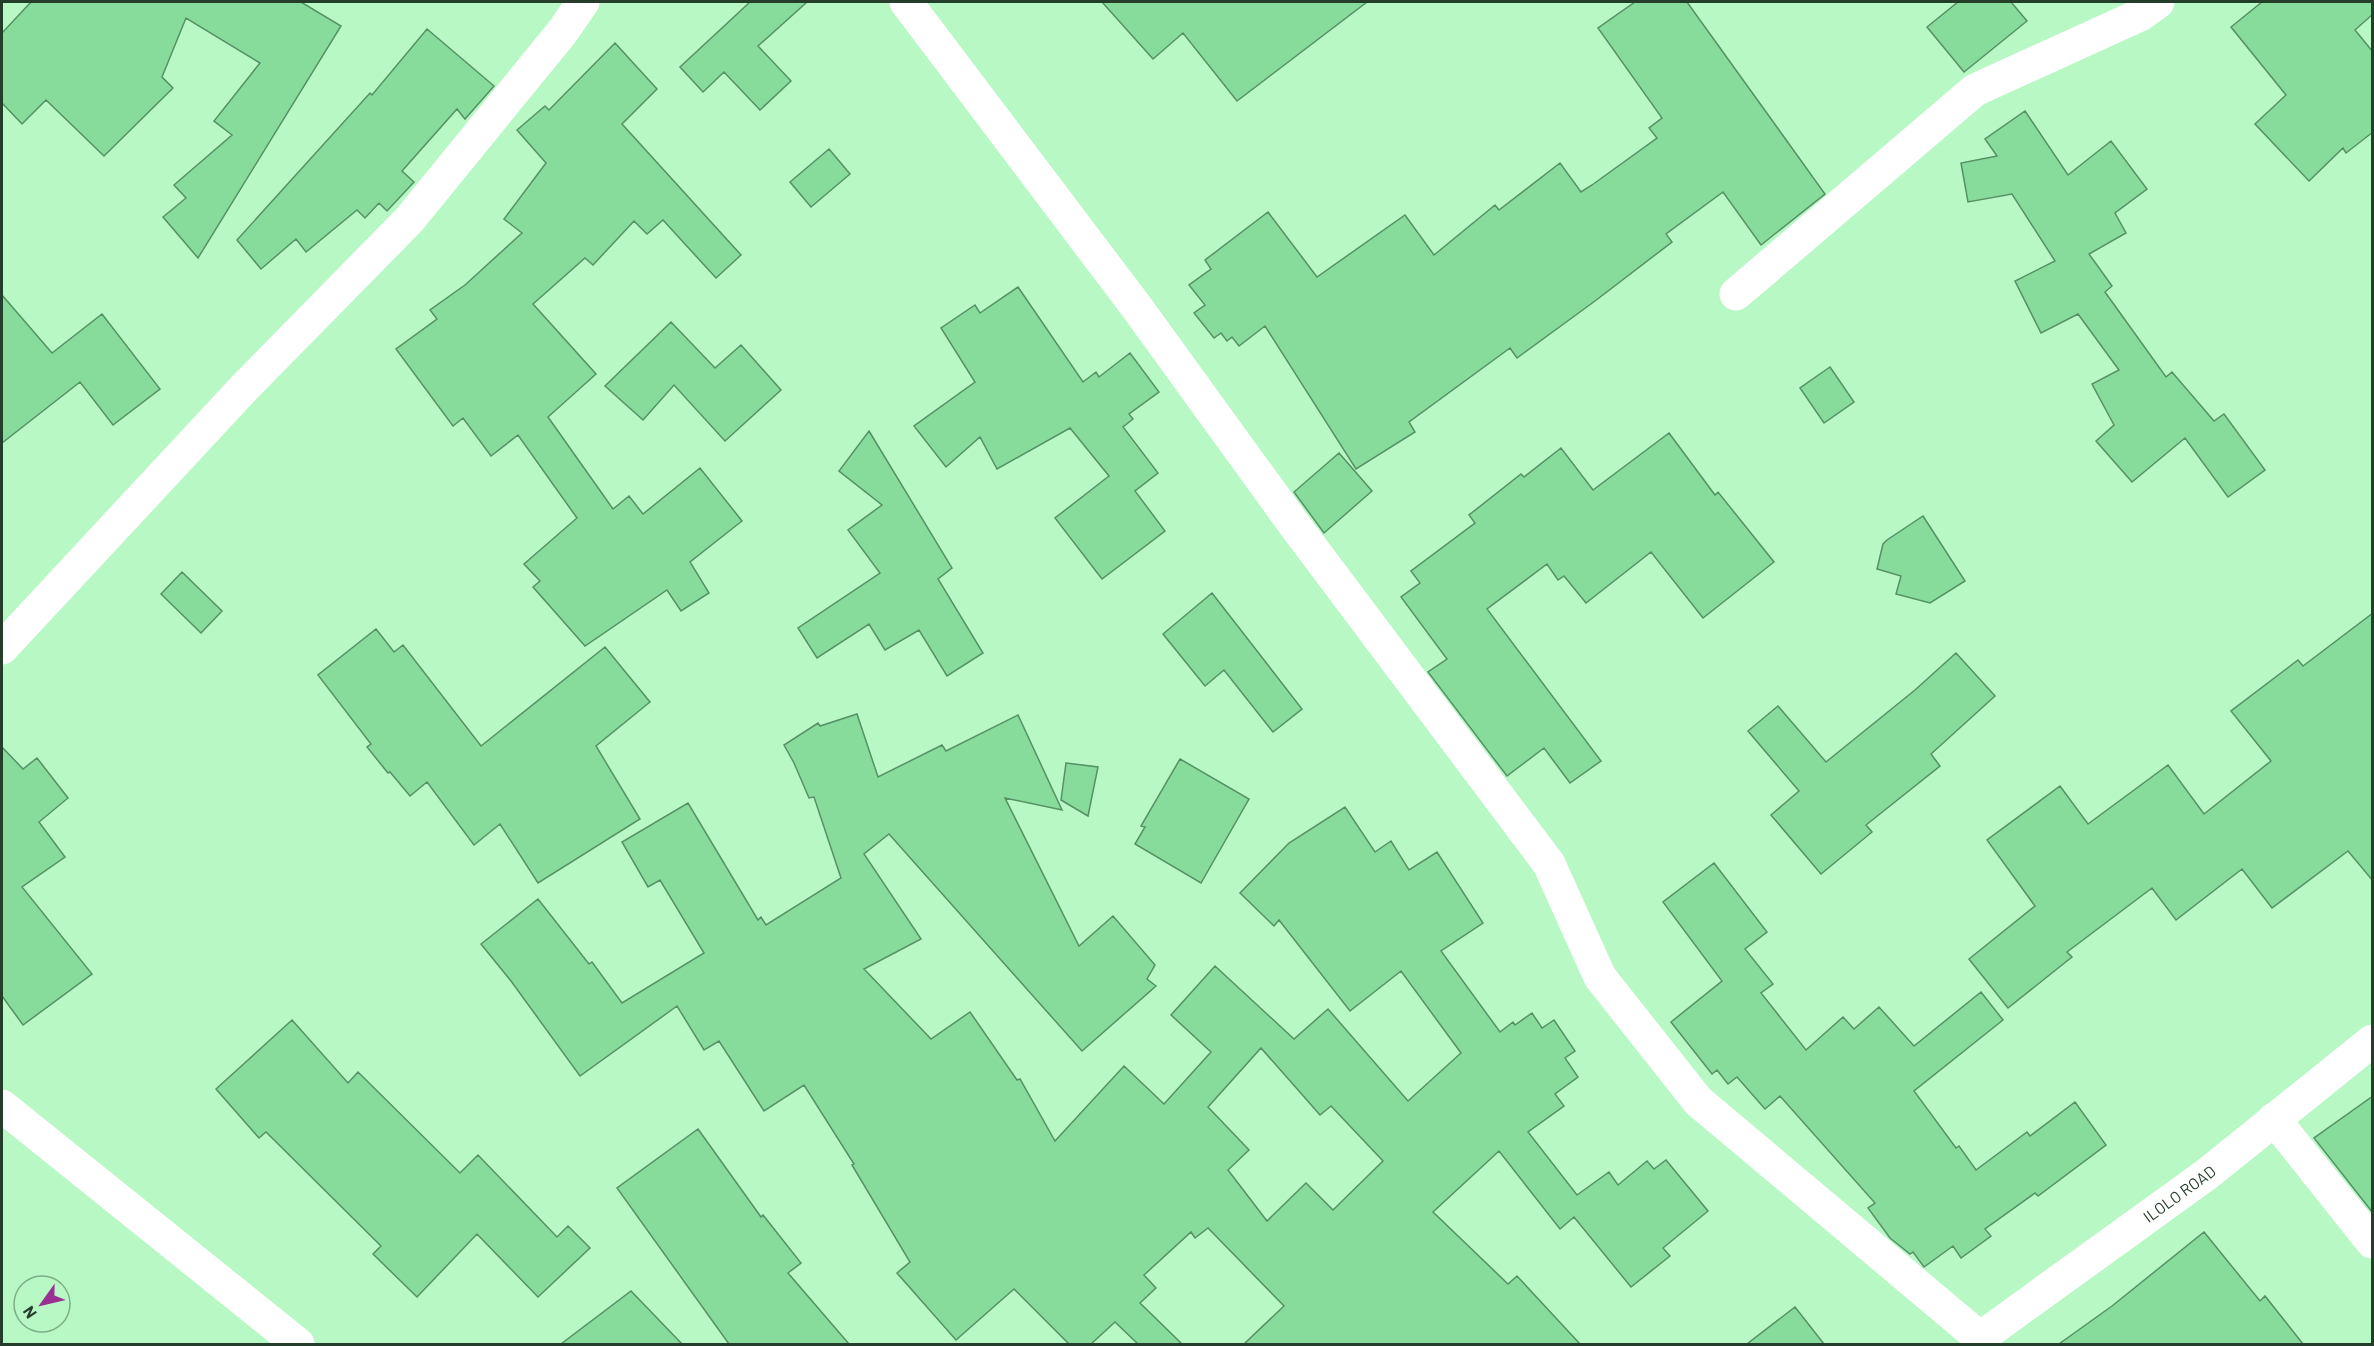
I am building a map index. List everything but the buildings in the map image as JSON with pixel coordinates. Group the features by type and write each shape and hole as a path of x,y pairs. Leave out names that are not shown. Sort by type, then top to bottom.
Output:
{"street":[{"path":"2,648 244,388 409,220 583,2"},
{"path":"906,2 1089,243 1300,532 1549,864 1600,977 1698,1101 1982,1341"},
{"path":"1736,294 1975,90 2140,15 2158,2"},
{"name":"ILOLO ROAD","path":"1982,1341 2206,1174 2373,1041"},
{"path":"2,1106 298,1344"},
{"path":"2274,1119 2373,1242"}]}
